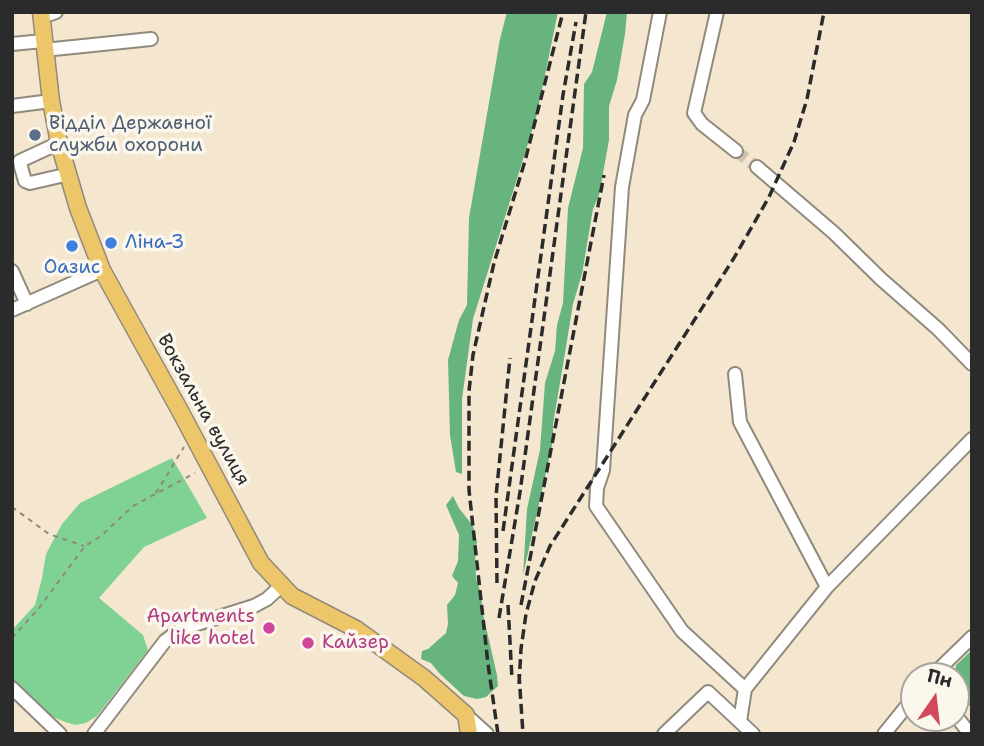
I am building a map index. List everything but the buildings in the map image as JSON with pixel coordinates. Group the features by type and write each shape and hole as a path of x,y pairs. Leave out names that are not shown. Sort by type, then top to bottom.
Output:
{"main road":[{"name":"Вокзальна вулиця","path":"46,14 44,45 59,142 78,208 102,271 184,417 261,563 292,596 356,629 424,678 466,715 480,733"}],"street":[{"path":"660,12 643,100 635,115 622,187 603,470 597,488 596,506 682,632 745,689"},
{"path":"717,12 694,113 702,124 736,151"},
{"path":"12,44 44,45 151,39"},
{"path":"12,106 51,101"},
{"path":"59,142 20,161 20,167 25,181 30,183 69,174"},
{"path":"757,167 834,233 938,329 972,365"},
{"path":"12,271 27,304"},
{"path":"12,310 102,271"},
{"path":"735,373 740,422 827,587"},
{"path":"740,720 745,689 827,587 972,439"},
{"path":"94,734 165,641 181,629 254,606 267,599 282,585"},
{"path":"946,662 972,637"},
{"path":"12,688 60,734"},
{"path":"664,734 708,692 753,734"},
{"path":"884,734 900,714"}],"path":[{"path":"155,494 188,441"},
{"path":"12,638 39,608 85,546 101,536 133,506 202,469"},
{"path":"12,507 49,534 85,546"}],"green space":[{"path":"507,12 558,12 536,118 473,319 462,399 462,474 456,472 450,435 448,360 459,320 467,305 469,218"},
{"path":"607,12 627,12 625,34 617,80 609,106 609,140 599,195 593,209 582,274 573,304 553,424 553,441 523,575 527,509 540,450 545,383 555,351 557,325 563,303 568,208 583,148 584,84 592,72"},
{"path":"172,458 207,518 144,547 99,598 143,635 148,650 97,716 86,723 75,725 51,716 12,679 12,630 35,605 46,554 62,524 80,503"},
{"path":"453,496 473,526 477,542 476,579 497,675 498,686 486,697 477,699 464,696 431,663 421,659 422,651 446,633 447,605 455,595 458,583 452,576 458,561 459,535 446,505"},
{"path":"972,650 972,707 970,662 959,662"}],"tunnel":[{"path":"736,151 757,167"}],"railway":[{"path":"498,734 469,490 469,391 473,355 494,263 525,161 563,12"},
{"path":"499,618 520,492 586,12"},
{"path":"519,684 526,614 535,581 550,546 734,258 769,197 794,142 807,99 824,12"},
{"path":"503,531 563,95 576,22"},
{"path":"521,605 604,175"},
{"path":"497,583 496,496 510,358"},
{"path":"508,605 512,679"},
{"path":"519,674 523,734"}],"place":[{"name":"Відділ Державної служби охорони","path":"35,135"},
{"name":"Ліна-3","path":"111,243"},
{"name":"Оазис","path":"72,246"},
{"name":"Apartments like hotel","path":"269,628"},
{"name":"Кайзер","path":"308,643"}]}
